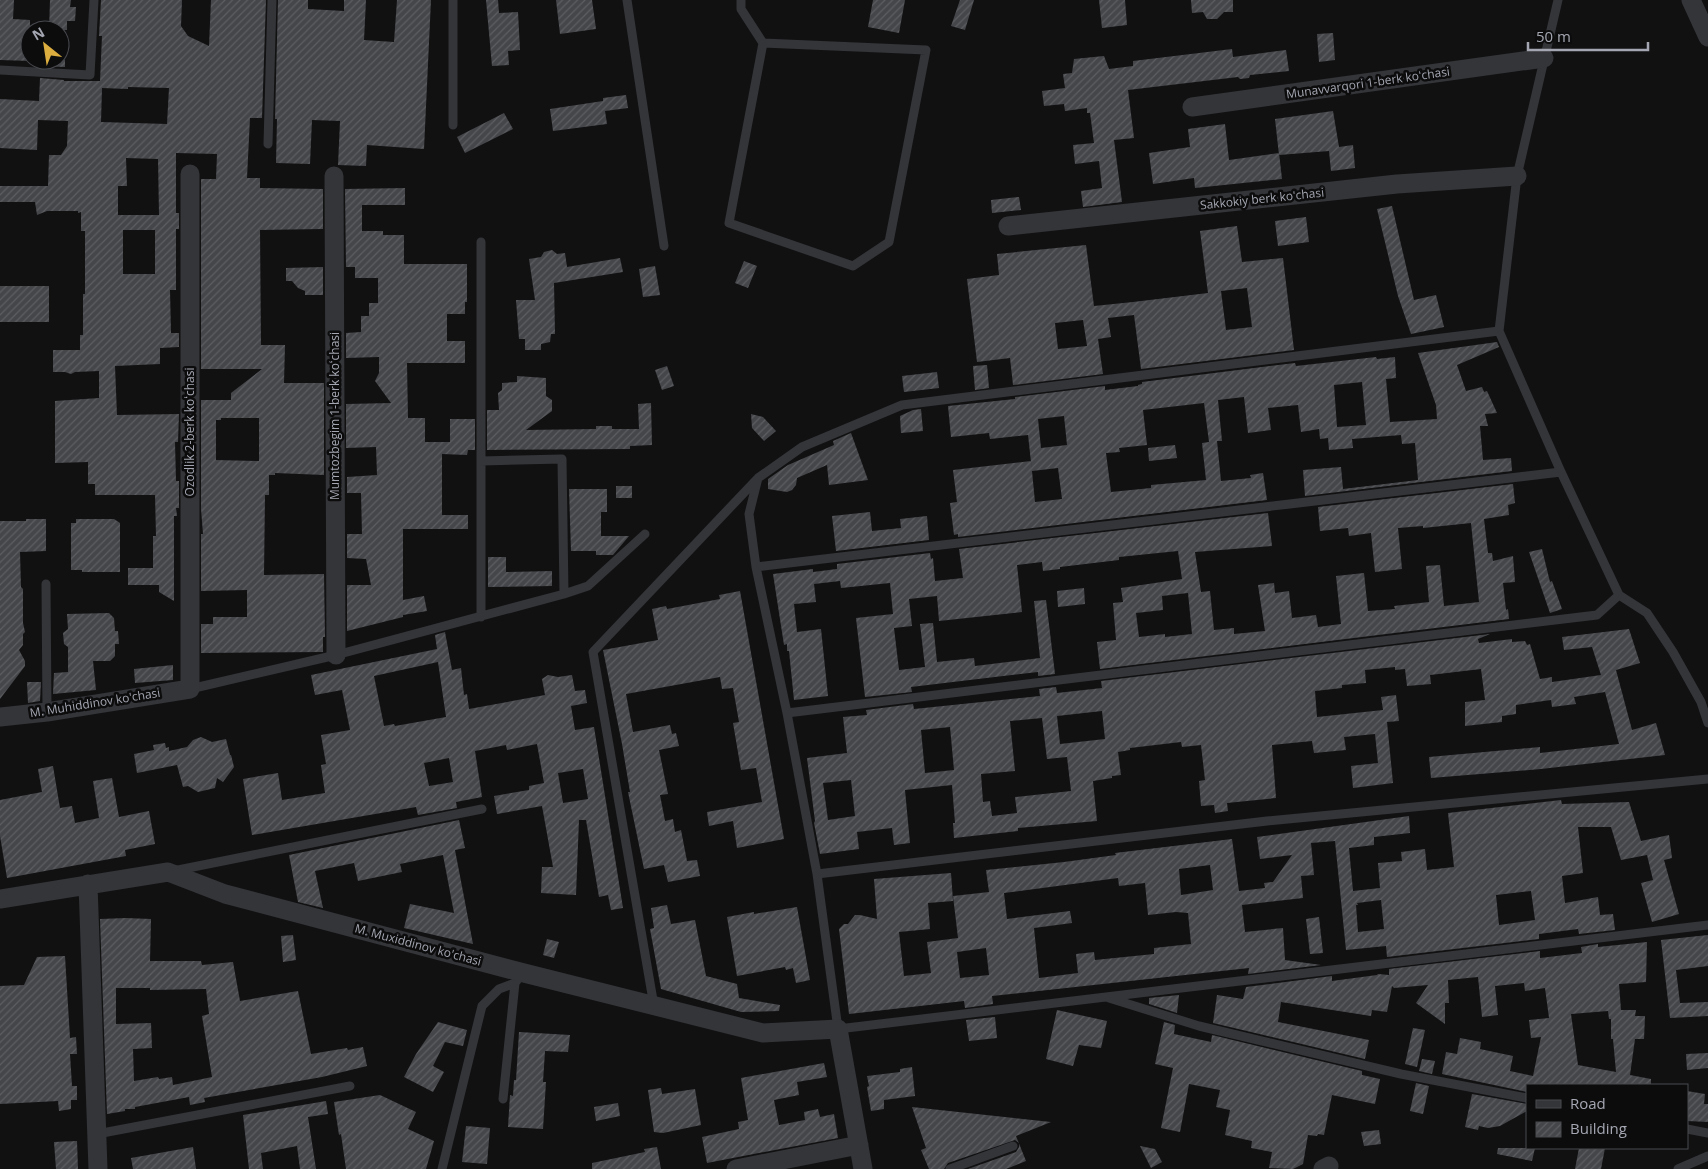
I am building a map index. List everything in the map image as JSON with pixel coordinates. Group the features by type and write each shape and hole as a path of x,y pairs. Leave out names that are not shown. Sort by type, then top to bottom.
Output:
{"street":[{"path":"1691,0 1708,37"},
{"name":"Munavvarqori 1-berk koʻchasi","path":"1192,107 1544,58"},
{"name":"Ozodlik 2-berk koʻchasi","path":"190,174 190,689"},
{"name":"Mumtozbegim 1-berk koʻchasi","path":"334,176 336,655"},
{"name":"Sakkokiy berk koʻchasi","path":"1008,226 1397,184 1517,176"},
{"name":"M. Muhiddinov ko'chasi","path":"0,716 47,712 190,689"},
{"name":"M. Muxiddinov ko'chasi","path":"0,899 168,872 224,894 519,978 654,1006 764,1033 838,1030"},
{"path":"88,884 98,1169"},
{"path":"838,1030 863,1169"},
{"path":"736,1169 859,1145"}],"lane":[{"path":"0,70 90,75 94,0"},
{"path":"268,144 272,0"},
{"path":"453,0 453,125"},
{"path":"626,0 664,246"},
{"path":"741,0 741,9 763,44 729,223 853,266 889,242 926,50 763,44"},
{"path":"1558,0 1517,176 1499,331 1561,472 1619,595 1646,613 1673,652 1701,702 1708,723"},
{"path":"481,242 481,617"},
{"path":"654,1006 593,652 758,478 802,447 902,405 1499,331"},
{"path":"481,461 562,459 564,594"},
{"path":"756,567 1561,472"},
{"path":"758,478 749,514 756,567 818,874 838,1030 1708,925"},
{"path":"190,689 336,655 481,617 588,586 644,534"},
{"path":"46,584 47,712"},
{"path":"787,713 1597,615 1619,595"},
{"path":"818,874 1267,821 1708,779"},
{"path":"168,872 482,809"},
{"path":"503,1099 519,978"},
{"path":"442,1169 482,1006 498,988 519,978"},
{"path":"1107,998 1199,1026 1401,1074 1526,1098"},
{"path":"97,1134 350,1086"},
{"path":"1688,1129 1708,1133"},
{"path":"950,1169 1014,1146"},
{"path":"1678,1169 1708,1156"}],"building":[{"path":"0,0 14,0 13,19 30,20 20,20 20,61 0,60"},
{"path":"50,0 71,0 70,7 76,7 75,21 49,20"},
{"path":"101,0 182,0 181,26 188,36 209,46 211,0 266,0 262,118 250,118 247,178 260,178 260,188 323,189 323,229 260,230 261,345 285,345 284,383 324,383 324,475 275,473 275,475 269,475 269,495 265,495 264,575 324,574 325,637 323,637 323,652 201,653 201,624 213,624 213,617 247,617 247,590 201,591 201,534 203,534 201,509 201,400 231,400 231,393 262,369 201,369 201,179 216,179 217,154 176,153 176,213 179,213 179,229 176,229 176,290 170,290 171,333 179,333 179,347 160,348 160,364 115,366 117,415 179,414 178,442 175,442 176,481 179,481 179,508 176,508 177,516 174,516 174,601 159,592 159,585 128,585 128,568 153,568 153,536 156,536 155,495 95,495 95,484 88,484 88,462 55,463 55,401 99,398 99,371 75,372 71,374 53,372 53,350 80,350 80,335 83,335 83,294 85,294 85,231 81,231 81,212 47,211 37,215 35,202 0,202 0,186 48,186 49,155 61,155 67,146 68,121 38,120 37,150 0,148 0,99 39,101 40,78 64,81 100,81 102,36 99,36","holes":["128,87 169,88 167,124 101,122 102,88 128,89","126,158 158,159 159,215 118,215 118,186 127,186","123,230 155,230 155,274 123,274","221,418 259,418 259,461 216,460 216,420 221,420"]},
{"path":"278,0 308,0 308,9 344,11 344,0 366,0 364,40 394,42 397,0 431,0 424,149 367,145 366,166 338,165 340,121 312,120 310,164 276,163 277,119 275,119"},
{"path":"486,0 498,0 499,13 518,12 520,50 508,51 509,65 492,66"},
{"path":"556,0 592,0 596,29 560,34"},
{"path":"873,0 905,0 899,33 868,27"},
{"path":"960,0 974,0 965,30 951,26"},
{"path":"1099,0 1125,0 1127,25 1102,28"},
{"path":"1191,0 1233,0 1233,12 1224,12 1217,19 1207,19 1203,12 1192,13"},
{"path":"1333,33 1335,60 1319,62 1317,34"},
{"path":"1232,49 1233,57 1286,50 1289,71 1250,75 1249,78 1240,79 1238,77 1128,90 1134,138 1114,140 1122,202 1083,207 1081,191 1102,188 1099,161 1075,164 1073,145 1094,143 1090,113 1087,113 1087,108 1065,111 1064,104 1044,106 1042,91 1065,88 1063,74 1072,73 1074,59 1104,56 1109,69 1133,66 1133,61"},
{"path":"626,95 628,108 605,111 607,124 553,131 550,109 603,101 603,98"},
{"path":"1333,111 1339,147 1353,145 1355,168 1331,171 1329,151 1279,155 1275,119"},
{"path":"504,113 513,129 465,153 457,137"},
{"path":"1225,124 1229,160 1279,153 1282,179 1195,188 1194,178 1153,184 1149,153 1190,147 1188,129"},
{"path":"405,188 405,205 362,205 362,231 383,231 383,235 404,235 404,264 467,264 467,302 465,302 465,314 447,314 447,341 465,341 465,363 407,363 408,418 425,418 425,442 450,442 450,419 475,419 475,450 468,450 467,455 442,454 442,515 468,515 468,529 403,529 403,600 424,596 427,611 403,615 403,617 347,631 347,585 371,585 366,559 347,558 347,534 362,534 361,493 347,493 347,477 377,475 376,447 346,448 346,404 391,403 375,381 379,373 379,357 346,358 346,333 361,332 361,316 369,316 369,303 378,303 378,278 355,278 355,267 346,267 345,189"},
{"path":"1019,197 1021,210 992,213 991,200"},
{"path":"1392,206 1414,300 1436,295 1444,327 1411,334 1398,296 1377,209"},
{"path":"1306,217 1309,242 1278,246 1275,221"},
{"path":"1237,226 1242,262 1283,258 1294,350 1141,369 1134,315 1108,318 1111,337 1098,339 1103,374 1013,385 1010,358 977,362 967,279 999,275 997,254 1086,245 1094,306 1133,302 1208,293 1200,231","holes":["1247,288 1252,327 1226,330 1221,291","1083,320 1087,346 1058,349 1055,323"]},
{"path":"552,250 557,254 565,253 567,267 620,258 623,272 554,283 555,334 551,334 550,342 541,344 541,350 525,350 525,339 519,339 516,300 535,300 529,259 541,257 544,252"},
{"path":"744,261 757,266 748,288 735,283"},
{"path":"655,266 660,295 643,297 639,269"},
{"path":"323,267 323,295 305,295 305,291 298,288 292,281 286,281 286,268"},
{"path":"0,286 49,286 49,322 0,322"},
{"path":"1497,342 1499,347 1457,365 1466,391 1482,387 1484,392 1487,391 1497,413 1485,414 1488,426 1480,426 1483,460 1511,458 1512,471 1305,496 1303,470 1341,467 1343,489 1418,480 1415,443 1402,444 1401,435 1352,439 1353,448 1329,450 1328,438 1320,439 1319,429 1301,432 1298,405 1268,408 1271,430 1248,433 1244,397 1218,400 1222,441 1217,441 1221,481 1251,478 1250,475 1263,473 1267,500 958,537 958,534 954,535 950,503 957,502 953,470 1031,461 1028,435 990,439 989,433 951,437 948,406 1015,399 1015,397 1105,386 1105,390 1138,386 1142,382 1295,363 1296,366 1376,357 1377,359 1395,357 1396,378 1386,379 1390,422 1437,419 1436,405 1418,353","holes":["1362,382 1366,425 1337,427 1334,385","1204,403 1209,442 1202,443 1206,480 1151,485 1151,488 1111,492 1106,453 1120,452 1119,448 1147,445 1143,410","1064,416 1067,445 1041,448 1038,419","1058,468 1062,499 1035,502 1032,471"]},
{"path":"987,365 989,388 975,390 973,366"},
{"path":"667,366 674,386 662,390 655,370"},
{"path":"937,372 939,388 904,392 902,376"},
{"path":"517,376 546,378 546,396 552,400 552,411 526,430 596,429 596,426 612,426 612,429 639,429 638,404 651,403 652,445 630,446 630,449 487,450 487,410 499,410 498,393 502,390 502,383 517,382"},
{"path":"921,409 923,431 901,433 900,416 913,410"},
{"path":"751,414 763,417 776,431 764,441 752,428"},
{"path":"851,433 868,480 829,485 827,465 797,478 796,485 792,490 787,492 768,489 768,479 788,465 834,445 833,441"},
{"path":"1175,445 1177,458 1149,461 1148,448"},
{"path":"1513,484 1515,503 1508,505 1509,515 1484,519 1488,553 1492,553 1493,561 1513,556 1515,582 1503,583 1509,619 1100,669 1097,642 1116,640 1113,603 1123,602 1121,588 1182,579 1178,551 1119,557 1119,560 1060,567 1060,569 1043,571 1042,562 1017,565 1022,612 939,621 937,596 909,599 912,626 894,628 899,670 925,667 920,624 933,623 937,662 974,658 975,666 1040,658 1034,601 1046,600 1055,674 1038,676 1038,672 911,687 912,692 865,697 856,618 893,614 890,583 841,588 840,581 814,584 816,602 794,604 797,632 821,629 828,696 794,700 789,651 787,651 787,644 784,645 773,574 813,569 813,572 837,569 837,564 930,553 931,559 933,558 935,581 963,578 959,549 1268,513 1272,546 1195,552 1201,592 1210,591 1214,630 1234,628 1234,634 1265,631 1258,585 1274,583 1275,593 1289,591 1292,618 1316,615 1318,627 1341,624 1336,576 1364,573 1368,611 1395,609 1394,606 1429,602 1426,566 1440,565 1444,606 1479,602 1471,523 1423,528 1423,526 1398,528 1402,569 1375,572 1371,533 1349,536 1348,528 1320,531 1318,507","holes":["1188,593 1192,634 1165,637 1165,634 1139,637 1136,613 1163,610 1162,596"]},
{"path":"616,486 632,486 632,498 616,498"},
{"path":"569,489 607,489 607,512 601,512 601,536 629,536 613,555 596,555 596,551 571,551"},
{"path":"870,512 872,531 901,528 900,519 927,516 929,540 836,551 832,516"},
{"path":"26,519 46,519 46,551 20,552 25,632 23,634 23,645 19,650 25,661 25,666 0,699 0,521 26,521"},
{"path":"76,519 114,519 120,523 120,572 82,572 82,570 71,570 71,523 76,523"},
{"path":"1542,549 1550,582 1552,581 1562,609 1550,613 1529,552"},
{"path":"488,557 506,557 506,572 552,571 552,586 488,587"},
{"path":"1084,588 1085,604 1058,607 1057,591"},
{"path":"740,591 784,839 737,848 733,821 709,826 707,812 762,802 756,768 741,770 733,723 739,722 733,688 722,689 720,677 626,694 633,732 670,725 672,734 676,733 679,746 659,750 668,794 660,795 665,821 673,819 675,832 681,830 687,861 697,860 700,876 668,882 664,865 644,869 628,792 630,792 622,744 603,650 658,640 652,609 666,606 667,609 720,599 719,595"},
{"path":"109,613 114,618 119,644 115,644 115,656 110,661 93,661 96,690 53,694 54,673 68,672 68,647 64,644 63,633 68,629 67,614"},
{"path":"1629,629 1640,663 1616,670 1632,730 1656,723 1665,755 1541,769 1431,778 1429,757 1540,747 1540,753 1619,744 1605,692 1574,697 1576,704 1552,707 1551,700 1516,705 1516,714 1502,716 1502,722 1465,726 1465,702 1485,700 1481,669 1430,675 1431,684 1407,686 1405,669 1395,670 1395,667 1365,670 1366,683 1342,685 1342,688 1315,691 1317,717 1383,710 1381,697 1396,695 1399,721 1387,722 1393,783 1353,788 1351,766 1378,763 1375,734 1344,737 1346,750 1314,753 1312,741 1272,745 1276,798 1227,803 1228,811 1215,813 1214,805 1201,806 1199,781 1205,780 1201,745 1182,747 1181,742 1130,748 1130,750 1118,752 1121,775 1093,781 1097,821 1018,828 1018,831 954,838 953,823 955,823 952,785 905,790 910,843 894,845 892,828 857,832 859,849 820,854 814,823 807,758 847,753 843,717 867,715 866,710 913,704 914,709 1040,696 1039,689 1056,687 1057,693 1102,688 1101,681 1490,634 1478,639 1479,643 1512,639 1512,642 1525,641 1527,645 1530,644 1540,679 1552,677 1552,682 1601,675 1592,647 1564,650 1562,637","holes":["1102,711 1105,739 1060,744 1057,716","1042,718 1047,759 1067,757 1071,791 1015,797 1017,813 992,816 990,801 983,802 981,774 1015,771 1010,721","950,727 954,770 925,773 921,730","851,780 855,816 828,820 823,783"]},
{"path":"445,632 452,670 461,668 464,695 467,694 469,709 545,695 542,679 548,675 558,677 572,675 575,691 585,690 587,703 571,706 575,730 594,727 623,908 611,910 608,895 599,897 586,820 579,820 576,895 541,893 542,867 553,867 542,806 497,814 494,796 529,790 529,786 544,783 537,744 507,750 506,745 475,751 482,797 456,802 457,808 418,815 416,807 252,835 243,779 278,773 282,800 325,793 321,765 326,764 321,735 350,730 342,690 315,695 311,675 437,649 435,635","holes":["438,662 446,717 395,726 394,724 384,726 374,676","449,758 453,782 429,786 424,763","583,769 588,799 563,803 558,773"]},
{"path":"173,665 173,680 135,683 134,669"},
{"path":"27,682 41,682 40,701 28,703"},
{"path":"201,737 212,742 226,739 231,755 234,767 223,782 217,778 215,788 198,792 188,786 183,787 177,765 137,773 134,754 154,750 153,745 165,743 166,748 169,747 169,751 187,747 193,740"},
{"path":"53,766 60,808 72,806 75,823 99,818 93,781 112,778 119,817 149,811 155,844 125,850 126,856 7,878 0,836 0,800 42,792 38,769"},
{"path":"1561,800 1562,804 1629,802 1641,841 1669,835 1672,858 1664,860 1679,914 1652,922 1641,883 1653,880 1647,855 1621,860 1611,827 1578,827 1583,873 1562,876 1565,903 1598,897 1600,915 1613,914 1615,930 1579,934 1578,929 1539,934 1539,939 1387,957 1386,946 1346,950 1335,841 1311,843 1314,875 1301,876 1303,898 1242,905 1245,932 1283,928 1285,960 1321,965 1248,974 1249,968 992,996 993,1004 965,1008 964,1001 849,1014 839,929 844,924 848,924 855,915 877,919 874,879 951,873 953,901 928,903 930,929 899,932 904,976 931,973 927,942 958,938 953,896 989,892 986,870 1064,862 1116,855 1115,853 1232,839 1239,891 1265,888 1264,883 1273,882 1292,855 1260,859 1257,837 1409,816 1410,833 1374,837 1374,845 1349,848 1353,891 1380,888 1378,863 1402,861 1401,852 1425,849 1427,870 1454,867 1448,813","holes":["1210,865 1213,890 1181,895 1179,869","1118,878 1119,886 1145,883 1148,915 1176,912 1188,913 1191,944 1154,948 1154,954 1095,960 1094,952 1076,954 1078,973 1039,978 1034,928 1072,923 1070,911 1007,919 1004,893","1531,891 1535,920 1499,925 1496,895","1381,900 1384,929 1358,932 1357,903","986,948 989,975 960,978 957,952"]},
{"path":"459,820 465,848 455,850 473,944 404,928 410,904 454,913 443,855 400,864 402,872 358,881 354,863 315,871 323,908 298,902 289,855"},
{"path":"667,905 671,924 695,920 706,976 737,984 739,998 780,1005 779,1011 741,1012 661,989 650,929 654,928 651,908"},
{"path":"797,907 810,980 796,983 793,968 786,970 785,967 737,976 727,917"},
{"path":"1319,917 1323,953 1310,954 1306,919"},
{"path":"100,919 151,919 150,961 201,961 202,965 233,962 240,1001 298,991 311,1054 363,1047 367,1066 322,1077 204,1098 205,1102 190,1105 189,1097 107,1114","holes":["116,988 150,988 150,990 206,989 209,1014 202,1016 212,1077 173,1085 172,1077 134,1081 133,1049 152,1048 151,1023 116,1024"]},
{"path":"293,935 296,960 283,962 281,936"},
{"path":"1708,935 1708,966 1676,970 1680,1003 1708,1002 1708,1016 1670,1018 1661,940"},
{"path":"547,939 559,942 554,958 543,955"},
{"path":"1647,942 1646,982 1619,984 1621,1010 1636,1010 1635,1016 1645,1016 1644,1039 1635,1039 1630,1075 1651,1079 1651,1084 1526,1084 1526,1092 1442,1074 1446,1052 1457,1054 1460,1038 1481,1042 1480,1049 1513,1056 1510,1071 1533,1076 1541,1037 1531,1038 1529,1020 1549,1018 1545,988 1525,991 1524,983 1495,986 1498,1015 1482,1017 1478,977 1448,980 1449,1003 1445,1003 1445,1024 1416,1003 1428,985 1394,988 1392,986 1387,1012 1372,1010 1371,1016 1281,1002 1278,1022 1369,1040 1365,1059 1213,1023 1217,995 1243,999 1246,987 1332,976 1332,981 1378,974 1389,975 1389,969 1540,951 1540,958 1582,953 1581,947 1598,944 1598,947","holes":["1608,1011 1609,1019 1611,1019 1611,1039 1613,1039 1616,1072 1578,1065 1571,1014"]},
{"path":"65,956 70,1038 76,1037 77,1054 70,1054 72,1086 77,1086 77,1100 71,1100 71,1109 59,1111 58,1101 0,1104 0,986 24,985 37,957"},
{"path":"1179,995 1177,1013 1149,1004 1149,998"},
{"path":"1057,1010 1107,1021 1101,1048 1079,1045 1073,1066 1046,1059"},
{"path":"995,1017 997,1038 969,1041 966,1020"},
{"path":"438,1022 467,1030 463,1046 445,1042 433,1066 444,1072 433,1092 404,1077 416,1054"},
{"path":"1164,1022 1175,1025 1174,1034 1211,1042 1212,1035 1362,1071 1362,1075 1380,1079 1375,1104 1332,1095 1324,1135 1308,1135 1303,1164 1293,1169 1269,1168 1272,1152 1251,1148 1252,1141 1225,1135 1230,1110 1216,1107 1220,1090 1189,1084 1180,1132 1161,1128 1173,1068 1155,1064"},
{"path":"1413,1028 1425,1030 1417,1067 1405,1064"},
{"path":"519,1032 570,1035 568,1052 545,1051 543,1082 546,1082 543,1129 508,1127 510,1095 513,1096 514,1080 516,1080"},
{"path":"1708,1053 1708,1068 1687,1070 1686,1054"},
{"path":"1422,1059 1435,1061 1432,1074 1419,1071"},
{"path":"824,1063 827,1077 797,1082 799,1095 774,1100 779,1125 805,1120 804,1112 818,1109 820,1117 834,1114 838,1138 707,1163 702,1137 739,1129 738,1122 748,1120 741,1078"},
{"path":"912,1067 915,1096 884,1100 884,1109 871,1111 867,1076 900,1072 900,1069"},
{"path":"1416,1083 1429,1086 1423,1114 1410,1111"},
{"path":"661,1088 662,1094 695,1089 701,1125 663,1133 654,1132 648,1090"},
{"path":"1688,1091 1705,1094 1704,1104 1708,1104 1708,1122 1688,1121"},
{"path":"1472,1094 1526,1104 1526,1112 1500,1126 1488,1128 1479,1126 1478,1130 1465,1127"},
{"path":"380,1095 416,1112 408,1129 434,1141 426,1169 346,1169 334,1102"},
{"path":"326,1101 328,1114 308,1117 316,1169 300,1169 297,1146 261,1153 263,1169 249,1169 243,1115"},
{"path":"618,1103 620,1116 596,1121 594,1107"},
{"path":"912,1107 1051,1122 1016,1136 1019,1143 1015,1140 948,1163 944,1169 929,1169 921,1150 926,1148"},
{"path":"466,1126 490,1128 487,1164 462,1162"},
{"path":"1379,1130 1381,1144 1364,1146 1361,1132"},
{"path":"77,1141 78,1169 56,1169 54,1142"},
{"path":"1019,1144 1026,1161 1006,1169 968,1169 1016,1152"},
{"path":"1140,1146 1155,1149 1162,1162 1151,1168"},
{"path":"193,1147 196,1169 133,1169 131,1158"},
{"path":"657,1147 661,1169 592,1169 592,1163 645,1152 644,1149"},
{"path":"1498,1148 1535,1149 1532,1161 1497,1154"},
{"path":"1579,1149 1605,1149 1601,1169 1575,1169"}]}
